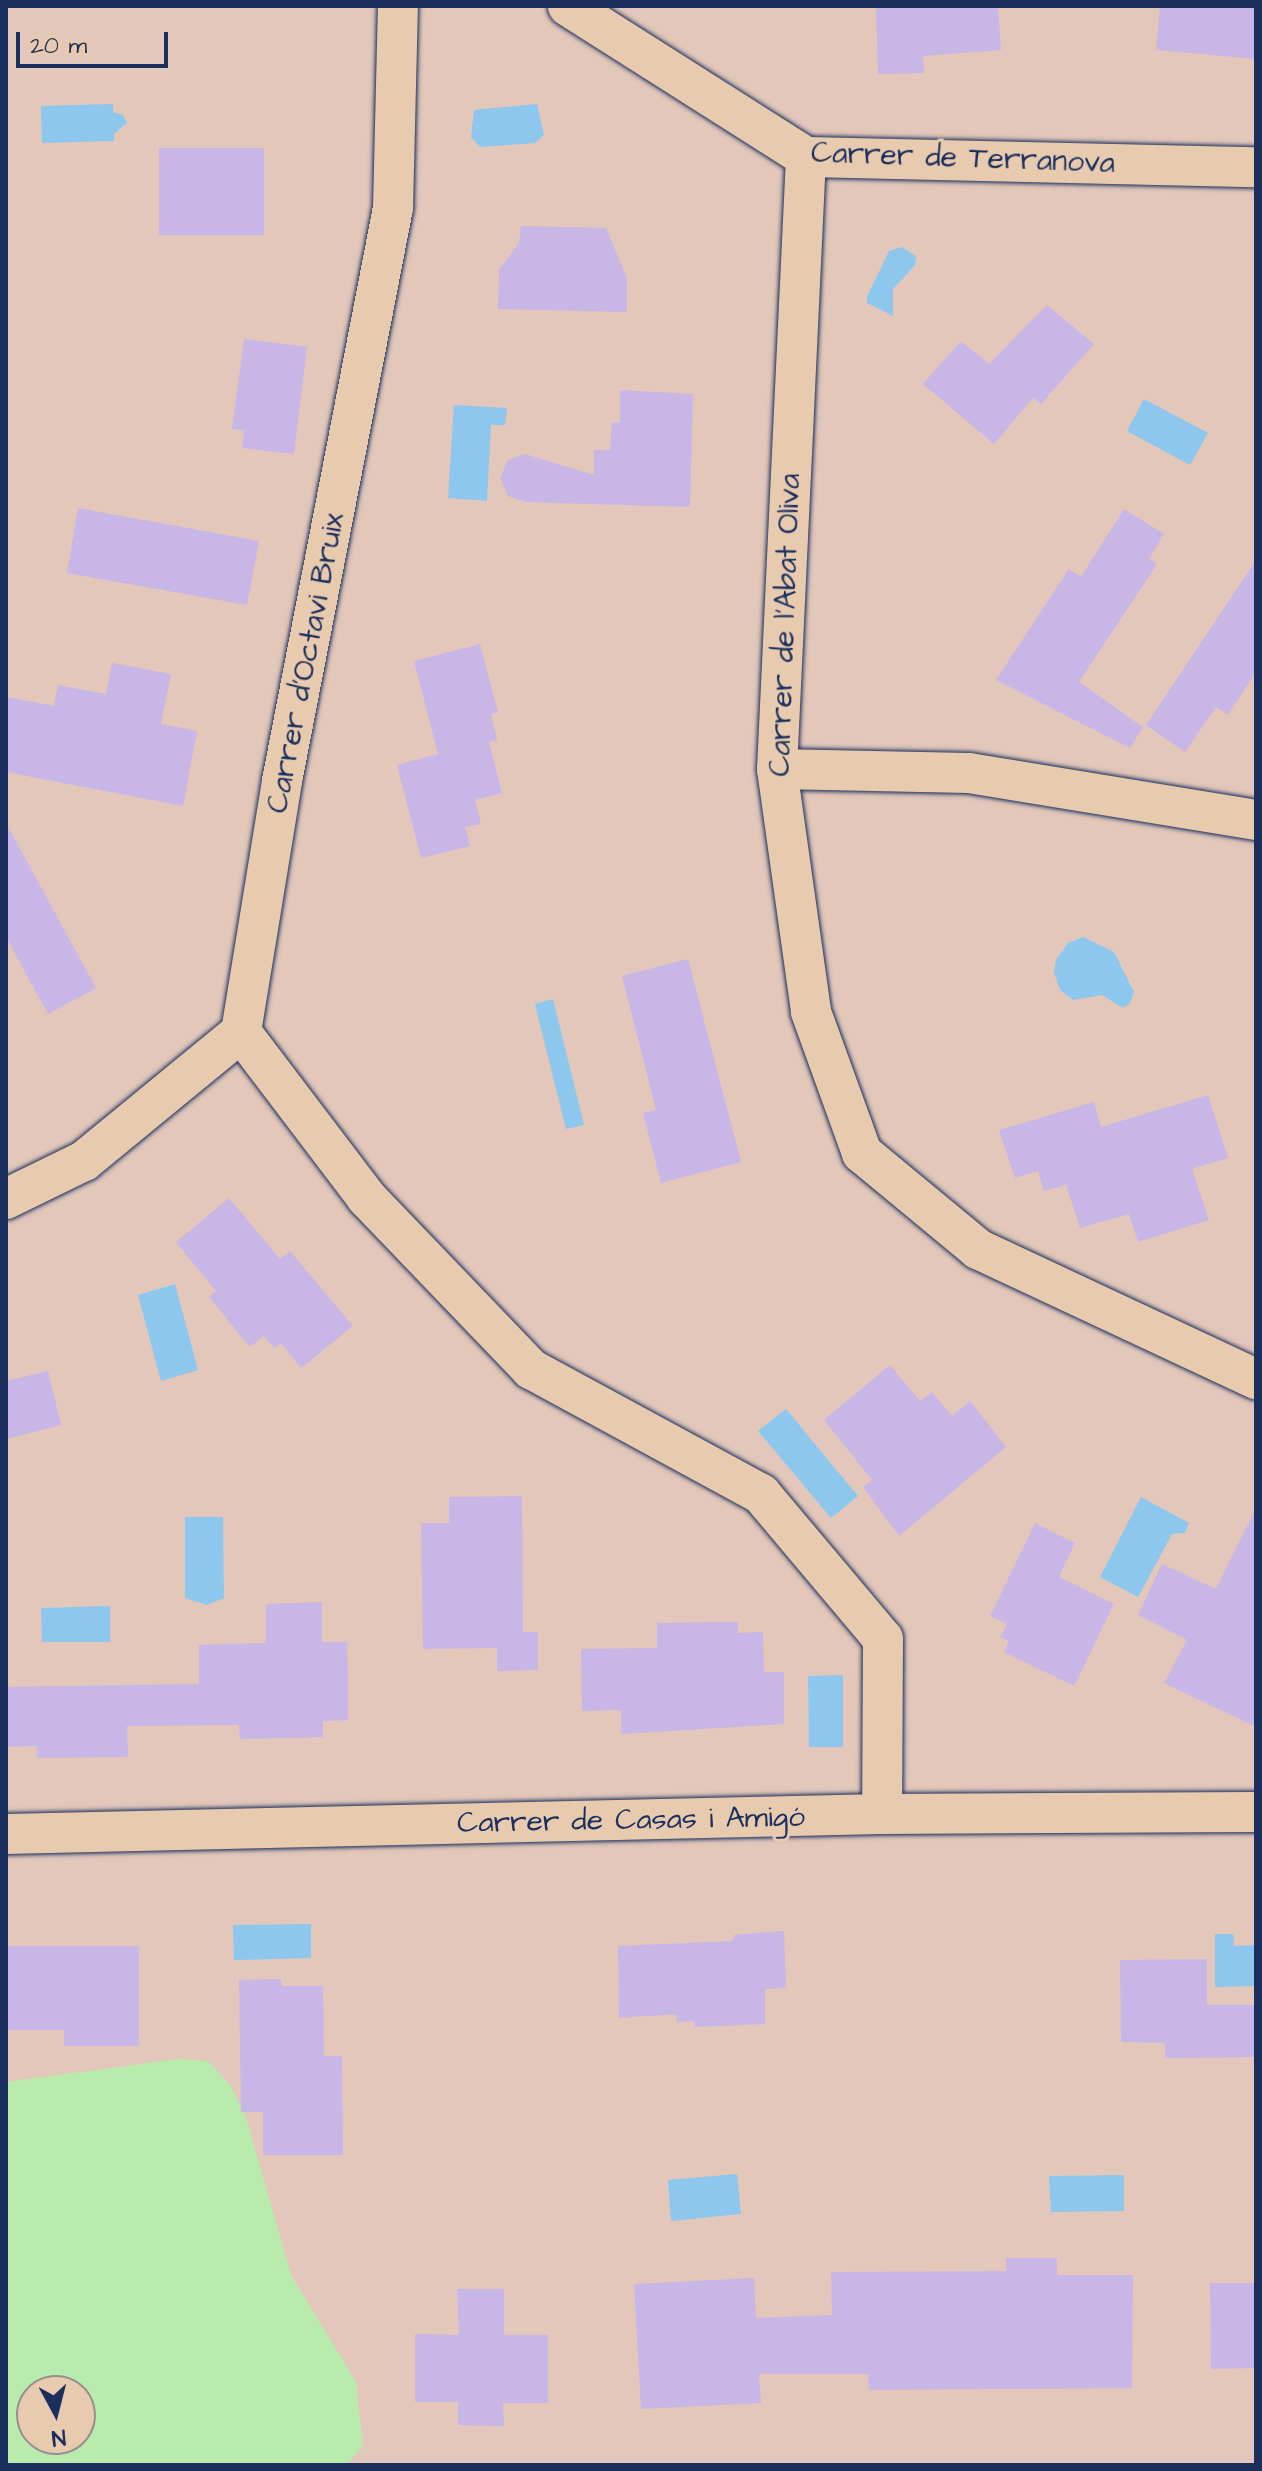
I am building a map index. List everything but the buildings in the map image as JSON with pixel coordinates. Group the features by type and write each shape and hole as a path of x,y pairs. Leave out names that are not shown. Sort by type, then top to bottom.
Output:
{"street":[{"name":"Carrer d'Octavi Bruix","path":"241,1032 282,781 393,208 398,6"},
{"name":"Carrer de Terranova","path":"568,6 806,157 1256,167"},
{"name":"Carrer de l'Abat Oliva","path":"806,157 777,769 811,1012 862,1153 978,1249 1256,1379"},
{"path":"777,769 969,773 1256,820"},
{"path":"6,1199 84,1161 241,1032 367,1198 531,1369 761,1494 883,1639 882,1814"},
{"name":"Carrer de Casas i Amigó","path":"6,1834 882,1814 1256,1812"}],"green space":[{"path":"177,2059 208,2061 231,2086 246,2118 291,2275 356,2382 363,2446 346,2465 6,2465 6,2082"}],"water":[{"path":"113,104 113,112 123,115 127,123 114,134 114,141 42,143 41,106"},
{"path":"537,104 544,135 535,143 480,147 471,137 474,110"},
{"path":"902,247 916,256 915,265 893,289 893,316 867,303 867,297 889,251"},
{"path":"1144,399 1208,433 1190,465 1127,431"},
{"path":"454,405 507,408 505,425 491,425 487,501 448,498"},
{"path":"1083,937 1114,952 1134,992 1130,1003 1123,1008 1102,995 1073,1000 1060,990 1054,973 1056,960 1068,943"},
{"path":"553,999 584,1125 566,1129 535,1004"},
{"path":"175,1284 198,1370 161,1381 138,1295"},
{"path":"786,1409 858,1496 831,1518 758,1431"},
{"path":"1141,1497 1189,1523 1185,1533 1172,1534 1138,1597 1100,1577"},
{"path":"185,1517 223,1517 224,1598 207,1605 185,1598"},
{"path":"110,1606 110,1642 42,1642 41,1608"},
{"path":"843,1675 843,1747 809,1747 808,1676"},
{"path":"311,1924 311,1958 234,1960 233,1925"},
{"path":"1215,1934 1233,1934 1234,1946 1256,1945 1256,1986 1215,1987"},
{"path":"737,2174 741,2214 671,2221 668,2180"},
{"path":"1124,2175 1124,2211 1051,2212 1049,2176"}]}
